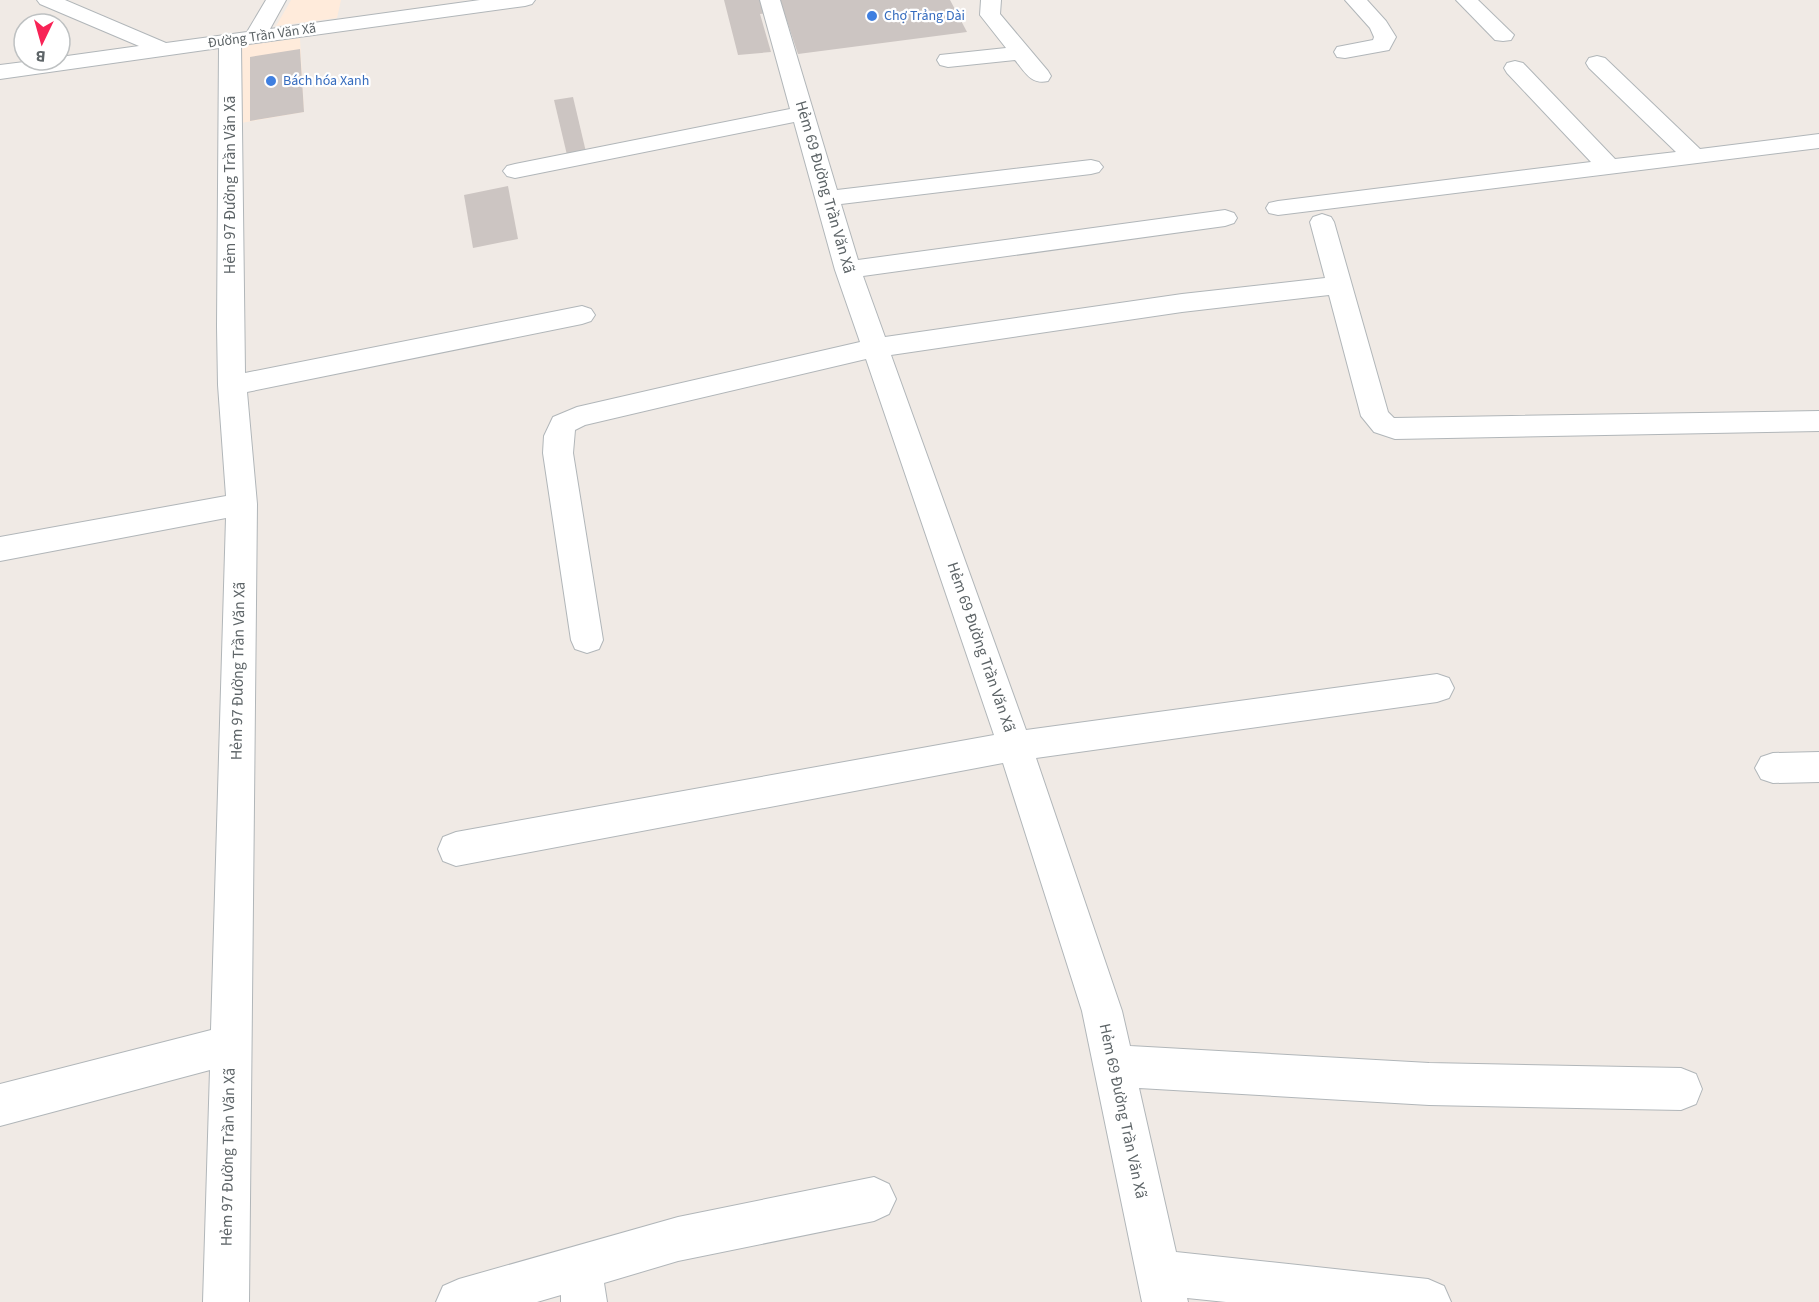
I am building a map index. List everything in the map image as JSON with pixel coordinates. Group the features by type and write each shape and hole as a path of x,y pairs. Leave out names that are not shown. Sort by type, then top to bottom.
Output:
{"street":[{"path":"47,0 163,49"},
{"path":"243,38 276,0"},
{"name":"Đường Trần Văn Xã","path":"0,72 525,0"},
{"name":"Hẻm 69 Đường Trần Văn Xã","path":"770,0 848,270 1016,746 1102,1011 1162,1287"},
{"path":"991,0 990,15 1040,76"},
{"path":"1345,52 1381,45 1385,37 1379,25 1355,0"},
{"path":"1466,0 1503,35"},
{"name":"Hẻm 97 Đường Trần Văn Xã","path":"226,1302 243,504 232,385 243,38"},
{"path":"948,60 1020,53"},
{"path":"1598,63 1695,157"},
{"path":"1515,68 1610,168"},
{"path":"515,171 804,113"},
{"path":"1278,208 1819,141"},
{"path":"828,198 1091,167"},
{"path":"848,270 1225,218"},
{"path":"1322,222 1375,416 1384,424 1395,429 1819,421"},
{"path":"587,640 558,453 558,436 563,424 577,417 875,348 1182,303 1340,285"},
{"path":"232,385 582,315"},
{"path":"0,549 243,504"},
{"path":"456,849 1016,746 1437,688"},
{"path":"1773,768 1819,767"},
{"path":"0,1105 230,1045"},
{"path":"1114,1066 1429,1084 1681,1089"},
{"path":"459,1302 582,1285 678,1239 874,1199"},
{"path":"1162,1287 1428,1302"}],"shaded area":[{"path":"291,0 341,0 337,18 276,26"},
{"name":"Bách hóa Xanh","path":"300,38 304,112 241,123 240,46"}],"building":[{"path":"724,0 763,0 767,13 760,14 771,52 738,55"},
{"name":"Chợ Trảng Dài","path":"780,0 950,0 967,32 798,54"},
{"name":"Bách hóa Xanh","path":"300,49 304,112 250,121 250,57"},
{"path":"573,97 586,152 567,155 554,100"},
{"path":"508,186 518,239 473,248 464,195"}],"place":[{"name":"Chợ Trảng Dài","path":"872,16"},
{"name":"Bách hóa Xanh","path":"271,81"}]}
